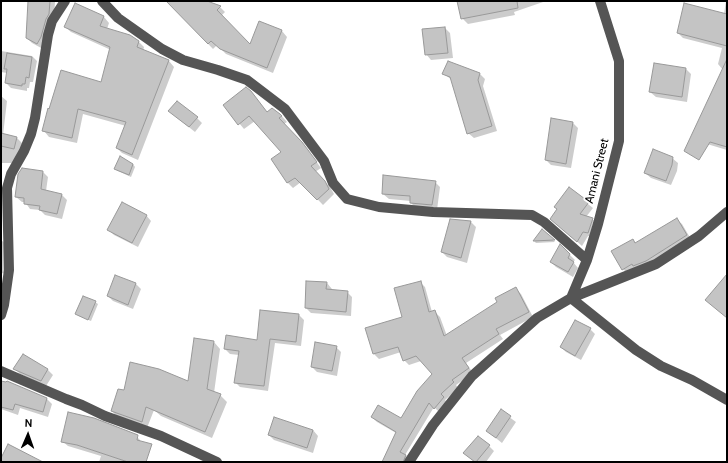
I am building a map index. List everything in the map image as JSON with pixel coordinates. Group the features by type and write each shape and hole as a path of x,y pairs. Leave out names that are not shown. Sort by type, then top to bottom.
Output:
{"street":[{"path":"1,315 4,305 9,270 7,188 11,174 24,151 31,134 35,118 48,35 52,21 65,1"},
{"path":"102,1 118,18 162,49 183,60 247,80 285,109 324,161 333,183 347,199 379,208 433,212 532,215 544,222 587,260"},
{"name":"Amani Street","path":"571,298 587,260 598,224 619,140 619,61 600,1"},
{"path":"409,462 433,425 472,376 537,318 571,298 656,264 699,236 727,212"},
{"path":"571,298 636,350 662,366 692,380 727,400"},
{"path":"1,371 105,416 161,436 217,462"}],"building":[{"path":"28,1 50,1 49,14 37,44 26,38"},
{"path":"166,1 207,1 221,6 217,10 250,44 259,21 282,30 267,68 220,49 211,41 208,44"},
{"path":"457,1 517,1 518,8 461,19"},
{"path":"75,3 104,16 100,26 130,35 139,41 137,47 169,60 132,155 116,148 126,122 78,109 72,138 42,131 61,70 101,82 110,47 64,27"},
{"path":"684,3 727,14 727,46 677,33"},
{"path":"445,27 448,53 425,55 422,29"},
{"path":"7,53 32,57 29,78 26,77 25,84 22,84 22,86 5,83 7,69 4,69"},
{"path":"727,59 727,147 710,142 699,160 684,151"},
{"path":"448,61 480,73 478,80 492,126 467,134 450,77 442,74"},
{"path":"654,63 686,68 682,97 649,92"},
{"path":"246,87 251,91 267,112 272,108 282,116 279,118 302,142 317,162 311,166 325,181 329,189 317,200 295,178 287,183 271,159 281,152 249,116 238,125 223,105"},
{"path":"177,101 198,117 189,127 168,111"},
{"path":"551,118 573,122 566,164 545,160"},
{"path":"1,133 17,137 14,149 1,146"},
{"path":"653,149 673,157 672,165 666,181 644,173"},
{"path":"120,156 133,164 129,175 114,169"},
{"path":"22,168 43,171 41,189 62,194 57,214 39,210 40,206 24,204 24,198 15,197 18,174"},
{"path":"383,175 436,181 432,205 410,203 410,196 382,194"},
{"path":"569,187 589,202 580,214 593,218 588,233 583,232 577,242 550,219 557,209 554,207"},
{"path":"122,202 147,215 132,243 107,230"},
{"path":"677,218 687,235 646,261 633,266 632,264 622,270 611,251 633,239 635,243"},
{"path":"450,219 471,221 461,258 441,252"},
{"path":"542,229 555,240 533,241"},
{"path":"560,244 570,254 568,258 574,262 568,272 550,262"},
{"path":"727,274 727,318 705,300"},
{"path":"115,275 136,283 128,305 107,296"},
{"path":"306,281 327,282 326,289 348,291 346,312 305,308"},
{"path":"421,281 429,312 435,310 444,336 497,302 495,298 516,287 529,312 496,329 499,334 462,358 469,368 452,380 454,382 441,394 444,397 434,409 429,403 400,452 406,455 403,462 382,462 396,432 371,417 378,405 401,418 417,391 432,374 416,356 403,361 398,347 373,354 365,328 402,317 394,288"},
{"path":"83,296 96,301 88,320 75,314"},
{"path":"260,310 299,314 296,342 270,339 264,386 234,383 239,351 224,349 226,335 257,340"},
{"path":"575,320 591,328 575,356 560,347"},
{"path":"194,338 214,341 207,389 221,394 205,432 146,407 142,422 111,411 118,389 124,390 130,362 159,369 188,381"},
{"path":"315,342 337,346 332,371 311,367"},
{"path":"23,354 48,369 41,381 13,369"},
{"path":"1,381 7,381 47,398 43,412 15,404 13,410 1,407"},
{"path":"501,409 511,416 496,438 486,431"},
{"path":"68,412 94,418 138,435 137,440 152,444 146,462 128,462 77,445 61,442"},
{"path":"274,417 313,430 307,448 268,435"},
{"path":"478,436 490,445 475,462 463,453"},
{"path":"8,444 43,462 1,462 1,458"}]}
